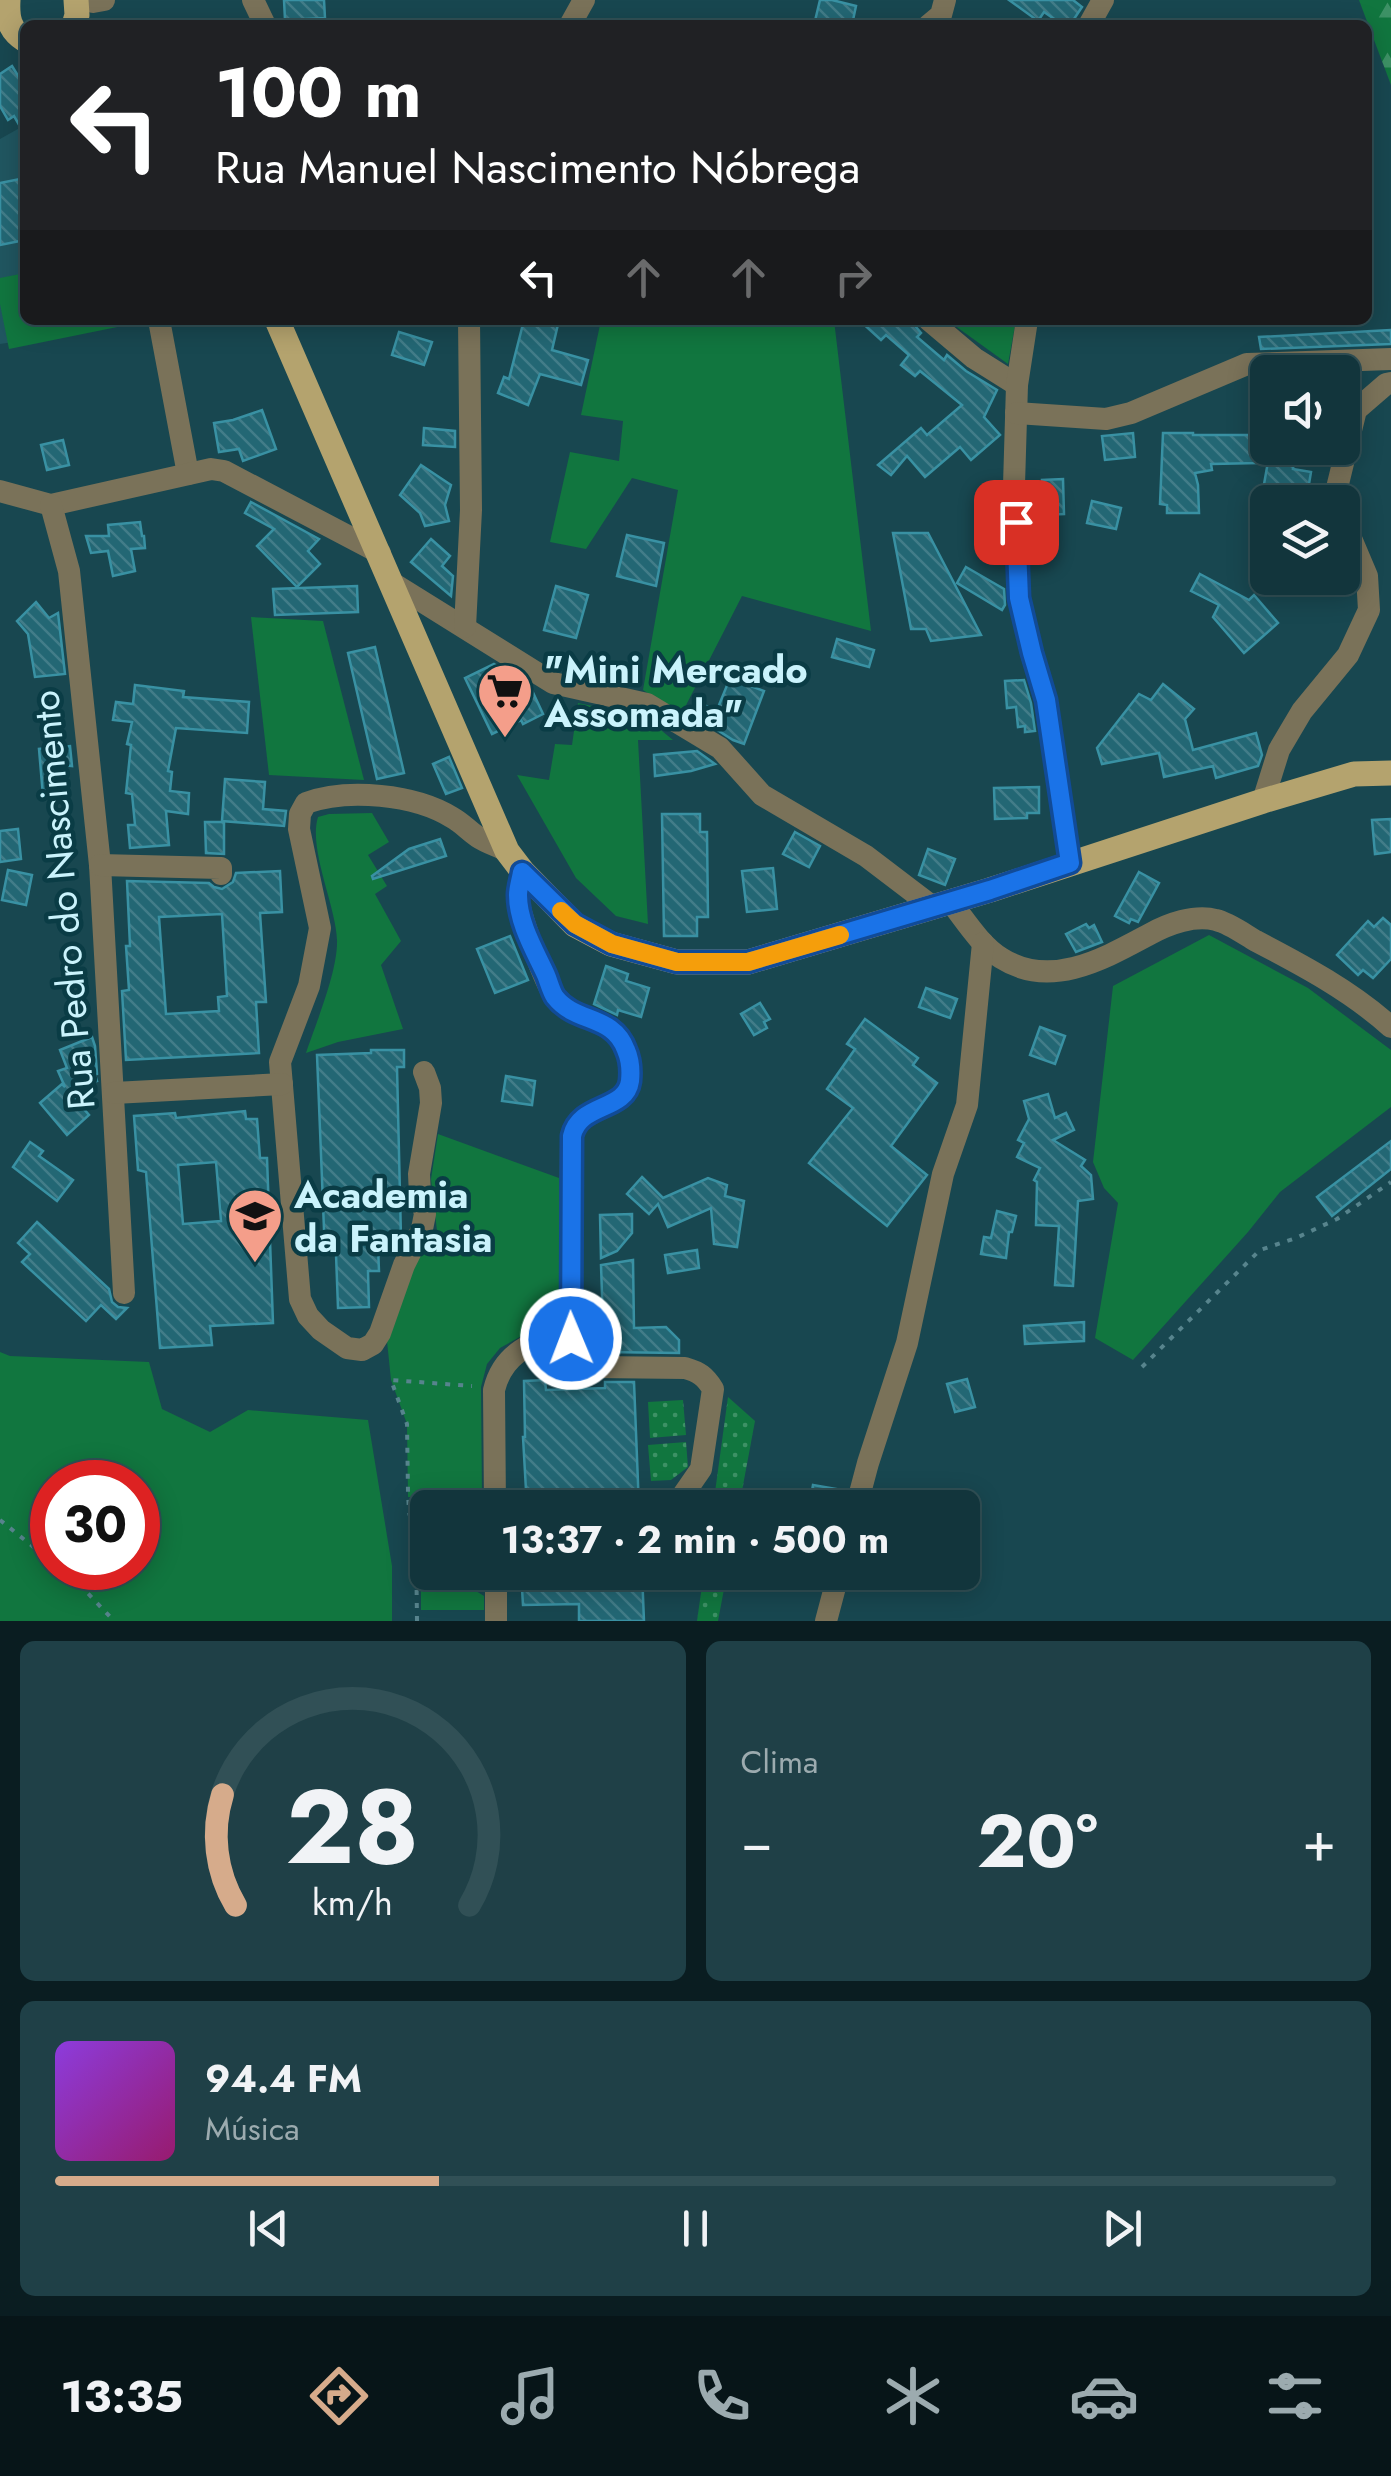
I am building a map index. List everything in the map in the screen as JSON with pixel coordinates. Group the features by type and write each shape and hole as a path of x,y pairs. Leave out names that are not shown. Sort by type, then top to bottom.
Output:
{"main road":[{"path":"282,325 507,851 522,872 575,924 612,944 677,962 748,962 1354,774 1391,772"}],"street":[{"path":"160,325 188,474"},
{"path":"465,627 470,510 469,325"},
{"path":"935,325 974,358 1017,385"},
{"path":"1026,325 1017,385 1014,485 1019,598 1046,700 1070,863"},
{"path":"1016,414 1106,419 1131,413 1247,364 1391,358"},
{"path":"1338,485 1356,410 1391,383"},
{"path":"0,491 51,505 211,469 224,471 380,554"},
{"name":"Rua Pedro do Nascimento","path":"51,505 70,570 100,865 124,1293"},
{"path":"1263,801 1279,750 1302,711 1348,655 1369,610 1367,576 1360,560"},
{"path":"394,584 553,683 647,704 720,748 762,795 941,904 1000,958 1022,968 1058,971 1092,964 1165,926 1215,919 1318,974 1391,1027"},
{"path":"424,1072 432,1103 419,1174 425,1214 422,1228 380,1333 373,1344 362,1350 347,1348 321,1330 300,1299 280,1062 309,986 320,928 299,828 300,814 306,803 321,798 389,796 420,802 451,816 480,838 507,851"},
{"path":"100,865 221,868 222,874"},
{"path":"522,872 518,896 524,926 555,997 576,1013 616,1032 629,1057 628,1088 574,1126 572,1136 570,1328 575,1353 596,1367 685,1368 707,1379 712,1389 701,1469 685,1490"},
{"path":"862,1490 907,1342 943,1174 967,1105 983,943"},
{"path":"114,1094 282,1084"},
{"path":"495,1490 494,1390 498,1374 506,1362 528,1345 570,1328"},
{"path":"496,1590 496,1621"},
{"path":"826,1621 834,1590"}],"path":[{"path":"1142,1367 1260,1250 1337,1220 1391,1182"},
{"path":"418,1621 407,1424 391,1380 481,1387"},
{"path":"0,1520 30,1544"},
{"path":"85,1590 114,1621"}],"shaded area":[{"path":"20,128 20,325 124,325 0,344 0,139"}],"green space":[{"path":"1359,0 1391,0 1391,85 1372,35 1372,20 1367,20"},
{"path":"20,274 20,325 127,325 9,349 0,304 0,278"},
{"path":"600,325 835,325 871,631 742,596 681,715 643,690 678,490 632,478 586,549 550,542 570,452 619,461 623,421 581,415"},
{"path":"954,325 1015,325 1008,364"},
{"path":"251,617 323,621 364,780 269,775"},
{"path":"578,703 645,717 673,740 638,740 648,924 616,916 576,878 517,775 549,780 555,744 572,745"},
{"path":"372,813 389,842 368,855 387,886 375,894 401,941 381,965 403,1029 306,1053 326,997 337,940 319,861 318,817"},
{"path":"1209,935 1308,988 1391,1050 1391,1107 1280,1192 1133,1360 1095,1338 1118,1203 1104,1188 1093,1162 1113,986"},
{"path":"438,1134 559,1178 560,1293 552,1319 500,1348 487,1364 481,1387 482,1490 410,1490 408,1497 407,1424 391,1380 387,1341 407,1276 437,1231 431,1179"},
{"path":"0,1352 10,1356 149,1362 162,1409 210,1432 248,1410 368,1420 392,1566 392,1621 0,1621"},
{"path":"728,1397 755,1421 742,1490 715,1490"},
{"path":"683,1400 686,1435 650,1438 648,1402"},
{"path":"686,1442 688,1467 671,1480 651,1481 648,1445"},
{"path":"421,1590 476,1590 484,1596 484,1610 421,1610"},
{"path":"701,1590 724,1590 718,1621 697,1621"}],"building":[{"path":"284,0 324,0 325,18 285,20"},
{"path":"820,0 856,6 853,20 815,20"},
{"path":"1009,0 1073,0 1082,7 1073,20 1056,20 1044,12 1037,20"},
{"path":"12,66 20,79 20,126 14,116 8,120 0,106 0,74"},
{"path":"20,179 20,241 0,245 0,183"},
{"path":"523,325 558,325 552,350 588,360 581,385 540,374 528,405 498,393 504,377 509,379"},
{"path":"864,325 914,325 921,333 917,337 944,360 947,355 997,390 984,417 1000,435 971,460 960,447 925,477 907,456 891,475 878,465 921,428 927,435 962,405 920,371 915,376 901,365 909,355 886,335 881,340"},
{"path":"1391,330 1391,344 1261,349 1259,337"},
{"path":"399,332 432,342 424,365 392,355"},
{"path":"262,410 276,449 243,461 239,449 219,452 214,423"},
{"path":"424,428 455,431 455,447 423,445"},
{"path":"1133,433 1135,457 1105,460 1102,436"},
{"path":"1163,433 1250,435 1250,463 1211,464 1212,470 1195,473 1199,513 1167,513 1167,505 1160,504"},
{"path":"63,440 69,465 47,470 41,445"},
{"path":"421,465 451,485 445,505 449,521 425,526 420,513 400,495"},
{"path":"1267,465 1294,465 1293,469 1311,472 1309,485 1264,485"},
{"path":"1063,479 1064,514 1044,515 1042,480"},
{"path":"1092,501 1121,508 1116,529 1087,523"},
{"path":"251,502 319,539 308,551 320,564 297,587 257,546 274,529 245,513"},
{"path":"140,522 145,548 131,549 135,571 113,576 108,551 91,553 86,536 109,536 108,525"},
{"path":"893,533 928,533 981,635 931,641 926,629 911,629"},
{"path":"627,535 664,543 656,586 617,576"},
{"path":"431,539 450,556 442,566 453,576 451,596 411,562"},
{"path":"966,567 1004,589 1002,610 957,583"},
{"path":"1200,574 1249,600 1254,595 1278,623 1244,653 1213,617 1219,605 1191,591"},
{"path":"357,586 358,612 275,615 273,589"},
{"path":"556,586 588,595 576,638 544,630"},
{"path":"36,602 49,618 58,613 65,674 35,677 28,634 17,621"},
{"path":"837,639 874,650 869,667 832,657"},
{"path":"375,647 404,773 377,779 348,653"},
{"path":"494,664 514,680 530,686 543,714 492,734 465,678"},
{"path":"730,678 764,691 744,744 699,718 704,705 717,710"},
{"path":"1024,680 1035,731 1025,732 1025,726 1018,727 1016,707 1007,708 1005,681"},
{"path":"1163,684 1194,709 1185,719 1193,750 1256,733 1262,755 1258,766 1216,778 1213,766 1164,777 1159,753 1102,764 1097,748 1139,694 1151,700"},
{"path":"135,685 184,691 183,697 249,702 247,733 176,728 168,771 172,772 170,791 189,793 188,814 166,811 169,845 130,848 128,825 135,825 132,794 126,793 131,745 127,744 132,722 113,720 116,702 133,704"},
{"path":"70,746 72,766 54,764 47,796 43,796 39,749"},
{"path":"697,751 715,764 655,776 654,755"},
{"path":"449,757 462,788 446,794 433,764"},
{"path":"225,779 265,782 263,809 286,811 284,826 222,821"},
{"path":"1039,787 1039,813 1027,813 1027,818 995,819 994,788"},
{"path":"662,814 700,814 700,832 707,832 708,917 697,917 697,936 664,936"},
{"path":"1391,819 1391,852 1375,854 1372,820"},
{"path":"205,822 224,822 224,854 206,853"},
{"path":"18,829 21,859 0,862 0,831"},
{"path":"795,832 820,846 809,867 783,854"},
{"path":"440,839 446,856 373,879 409,849"},
{"path":"928,849 955,859 945,885 919,875"},
{"path":"773,868 777,909 747,912 742,871"},
{"path":"8,870 32,875 26,905 2,900"},
{"path":"280,871 282,912 260,913 266,1002 256,1002 259,1053 126,1060 122,991 129,990 127,881 209,883 222,889 233,882 236,873","holes":["222,914 227,996 218,997 219,1011 166,1014 159,917"]},
{"path":"1139,872 1159,883 1138,922 1131,919 1129,923 1115,916"},
{"path":"1383,918 1391,925 1391,959 1373,978 1363,970 1358,975 1337,955 1368,921 1374,927"},
{"path":"1086,924 1089,928 1094,925 1102,942 1076,952 1066,934"},
{"path":"510,936 528,980 495,993 477,949"},
{"path":"606,966 628,974 626,981 649,988 641,1017 618,1010 617,1015 594,1004"},
{"path":"926,988 957,999 950,1018 919,1007"},
{"path":"760,1003 770,1019 764,1022 767,1028 754,1035 741,1014"},
{"path":"865,1019 918,1058 913,1065 937,1083 891,1146 927,1175 887,1226 809,1163 853,1108 827,1089 855,1049 847,1044"},
{"path":"1040,1027 1065,1036 1055,1064 1030,1055"},
{"path":"92,1037 97,1081 69,1092 89,1115 67,1135 40,1103 62,1084 65,1087 58,1071 67,1068 60,1050"},
{"path":"404,1050 404,1067 397,1067 401,1238 397,1245 378,1246 379,1271 368,1271 369,1307 338,1308 336,1254 325,1254 317,1055"},
{"path":"506,1076 535,1081 532,1105 502,1101"},
{"path":"1048,1094 1055,1118 1066,1113 1074,1130 1053,1140 1085,1160 1081,1166 1091,1175 1093,1199 1078,1201 1073,1286 1055,1285 1059,1226 1036,1225 1034,1180 1040,1168 1017,1157 1024,1143 1018,1140 1029,1119 1024,1101"},
{"path":"245,1111 246,1119 257,1119 260,1158 267,1158 273,1323 210,1326 212,1345 160,1348 146,1172 138,1170 134,1116 175,1113 176,1118","holes":["216,1162 221,1221 183,1224 178,1165"]},
{"path":"1391,1141 1391,1169 1332,1216 1317,1197"},
{"path":"30,1142 43,1151 39,1156 73,1180 57,1201 13,1167"},
{"path":"642,1177 663,1198 708,1178 727,1185 725,1196 744,1201 737,1247 714,1244 711,1208 668,1227 658,1204 649,1214 627,1194"},
{"path":"997,1211 1016,1216 1009,1232 1006,1258 981,1254 984,1237 991,1238"},
{"path":"632,1214 632,1233 617,1251 601,1258 600,1215"},
{"path":"37,1222 109,1289 112,1302 127,1308 116,1319 101,1305 86,1321 22,1262 30,1254 18,1243"},
{"path":"697,1250 699,1268 668,1273 665,1255"},
{"path":"633,1260 634,1328 666,1327 679,1340 679,1353 604,1352 601,1265"},
{"path":"1084,1322 1084,1341 1025,1344 1024,1326"},
{"path":"967,1379 975,1407 955,1412 947,1384"},
{"path":"545,1380 546,1390 605,1388 605,1382 634,1382 638,1490 526,1490 524,1381"},
{"path":"813,1485 842,1490 812,1490"},
{"path":"522,1590 643,1590 644,1621 579,1621 579,1604 523,1605"}],"slow traffic":[{"path":"561,911 575,924 612,944 677,962 748,962 840,935"}],"place":[{"name":"\"Mini Mercado Assomada\"","path":"505,740"},
{"name":"Academia da Fantasia","path":"255,1265"}],"route":[{"path":"571,1339 574,1126 628,1088 629,1057 616,1032 576,1013 555,997 524,926 518,896 522,872 575,924 612,944 677,962 748,962 1070,863 1046,700 1019,598 1016,522"}]}
